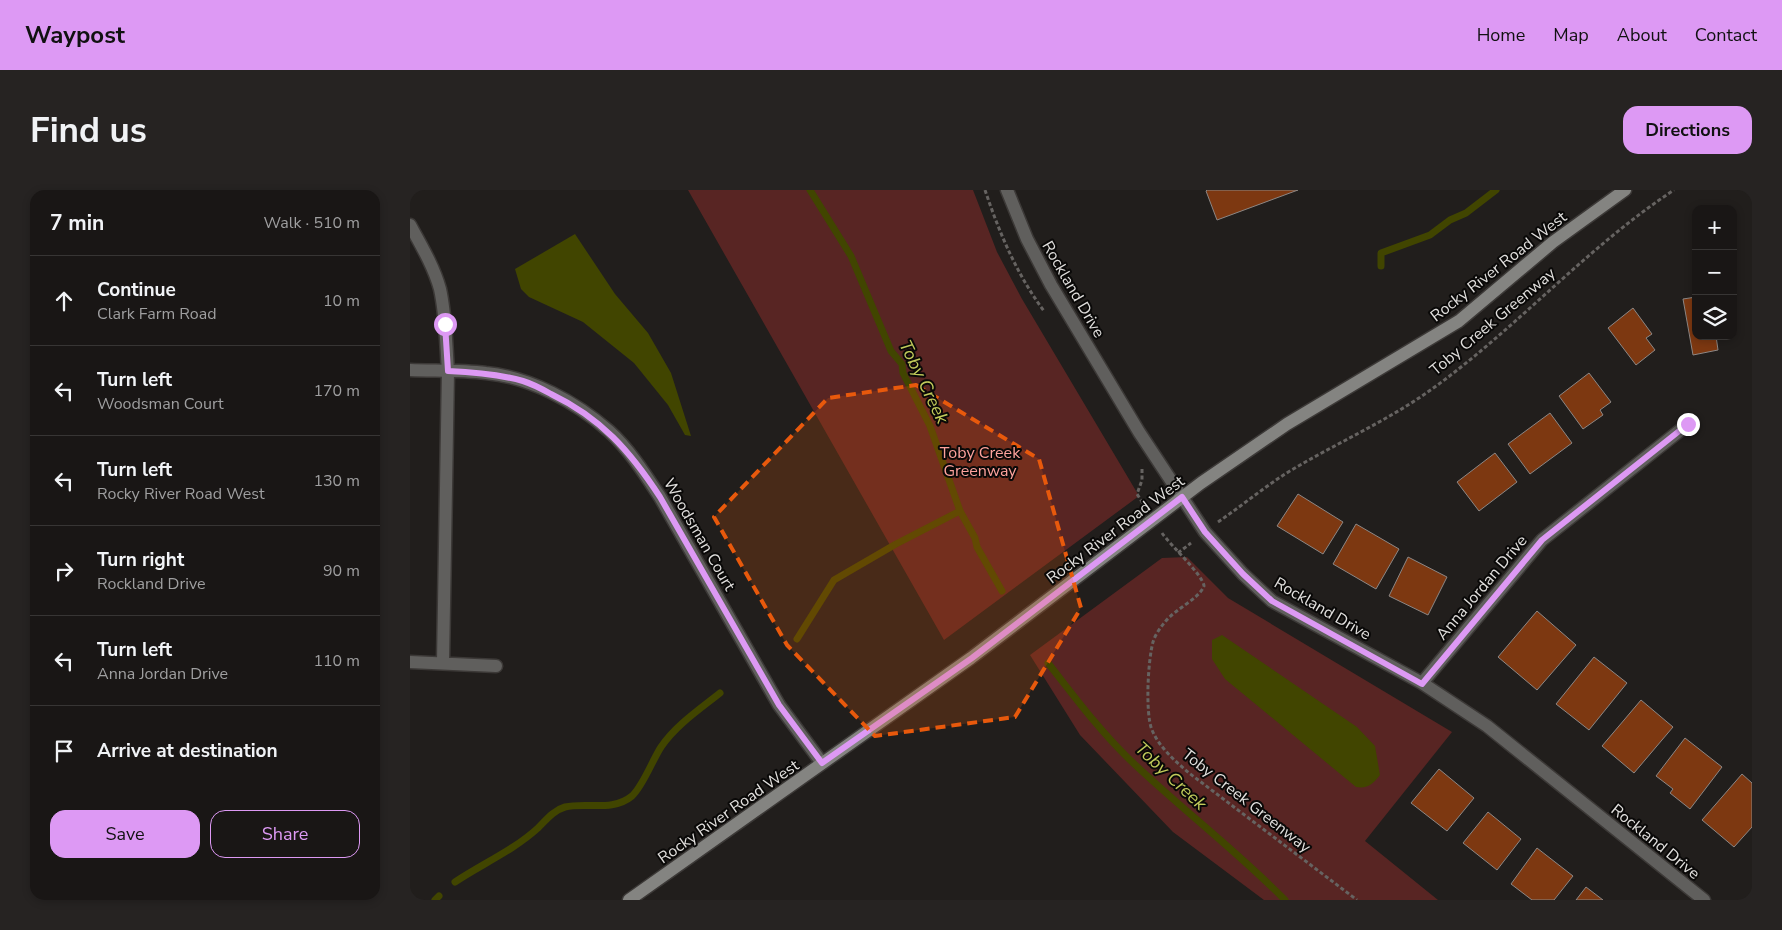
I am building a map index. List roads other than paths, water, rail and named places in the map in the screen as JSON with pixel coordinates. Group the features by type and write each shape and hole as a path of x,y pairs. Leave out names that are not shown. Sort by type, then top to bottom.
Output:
{"street":[{"name":"Rockland Drive","path":"1007,190 1026,239 1051,285 1139,432 1205,532 1243,574 1272,601 1422,684 1487,726 1704,900"},
{"name":"Rocky River Road West","path":"629,900 972,658 1182,497 1287,424 1458,321 1553,242 1625,190"},
{"path":"410,225 431,265 440,288 445,324 448,371 443,662"},
{"name":"Woodsman Court","path":"410,370 488,373 525,381 572,404 609,431 640,466 660,497 779,705 822,763"},
{"name":"Anna Jordan Drive","path":"1422,684 1542,540 1688,424"},
{"path":"410,662 443,662 496,666"}],"waterway":[{"name":"Toby Creek","path":"810,190 851,256 891,351 902,364 903,373 930,426 960,511 975,538 977,547 1002,591"},
{"path":"1381,266 1381,253 1430,235 1450,220 1466,213 1496,190"},
{"path":"797,639 834,580 896,544 960,511"},
{"name":"Toby Creek","path":"1048,663 1097,725 1118,748 1285,900"},
{"path":"455,882 519,843 561,808 599,806 625,801 636,792 667,739 720,693"},
{"path":"435,900 439,896"}],"park label":[{"name":"Toby Creek Greenway","path":"980,461"}]}
